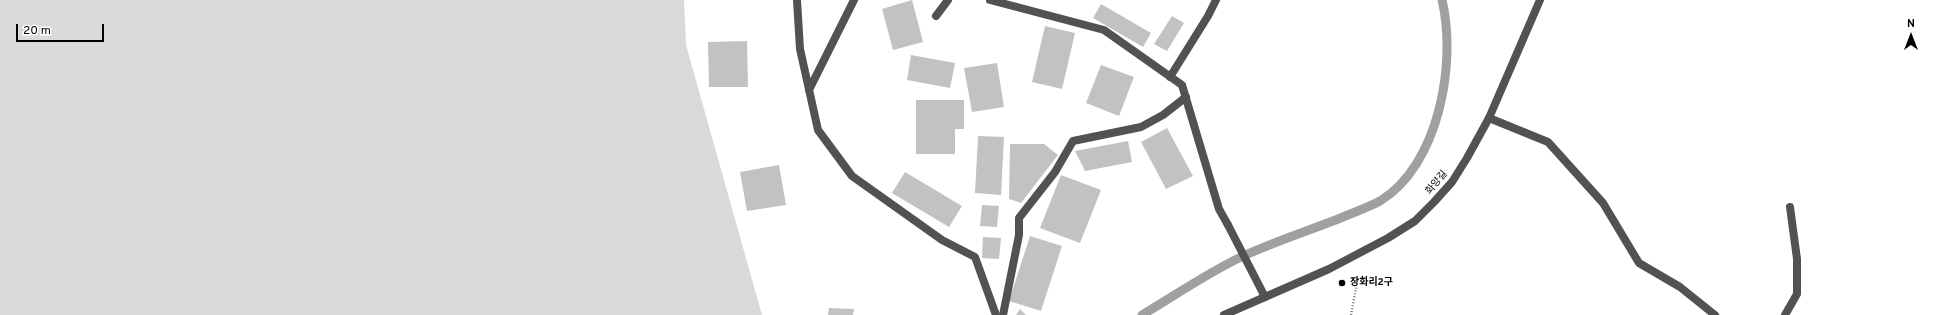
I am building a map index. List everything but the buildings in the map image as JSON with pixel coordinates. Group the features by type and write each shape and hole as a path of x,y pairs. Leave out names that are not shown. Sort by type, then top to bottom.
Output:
{"street":[{"path":"796,0 800,49 818,130 852,176 942,240 975,257 996,315"},
{"path":"809,90 854,0"},
{"path":"936,16 948,0"},
{"path":"990,0 1104,30 1182,85 1220,209 1264,297"},
{"path":"1170,77 1208,16 1216,0"},
{"name":"화양길","path":"1224,315 1329,269 1388,238 1415,221 1452,182 1467,158 1488,118 1540,0"},
{"path":"1003,315 1019,235 1019,218 1055,172 1073,141 1141,127 1163,115 1186,97"},
{"path":"1488,118 1548,142 1602,203 1639,263 1680,287 1715,315"},
{"path":"1785,315 1797,294 1797,260 1790,206"},
{"name":"화양길","path":"1239,315 1264,297"}],"path":[{"path":"1351,315 1363,251"}],"shaded area":[{"path":"0,0 684,0 686,45 762,315 0,315"}],"waterway":[{"path":"1142,315 1227,264 1263,247 1370,206 1380,201 1400,185 1417,163 1430,138 1439,111 1445,82 1447,53 1446,25 1442,0"}],"place":[{"name":"장화리2구","path":"1342,283"}]}
